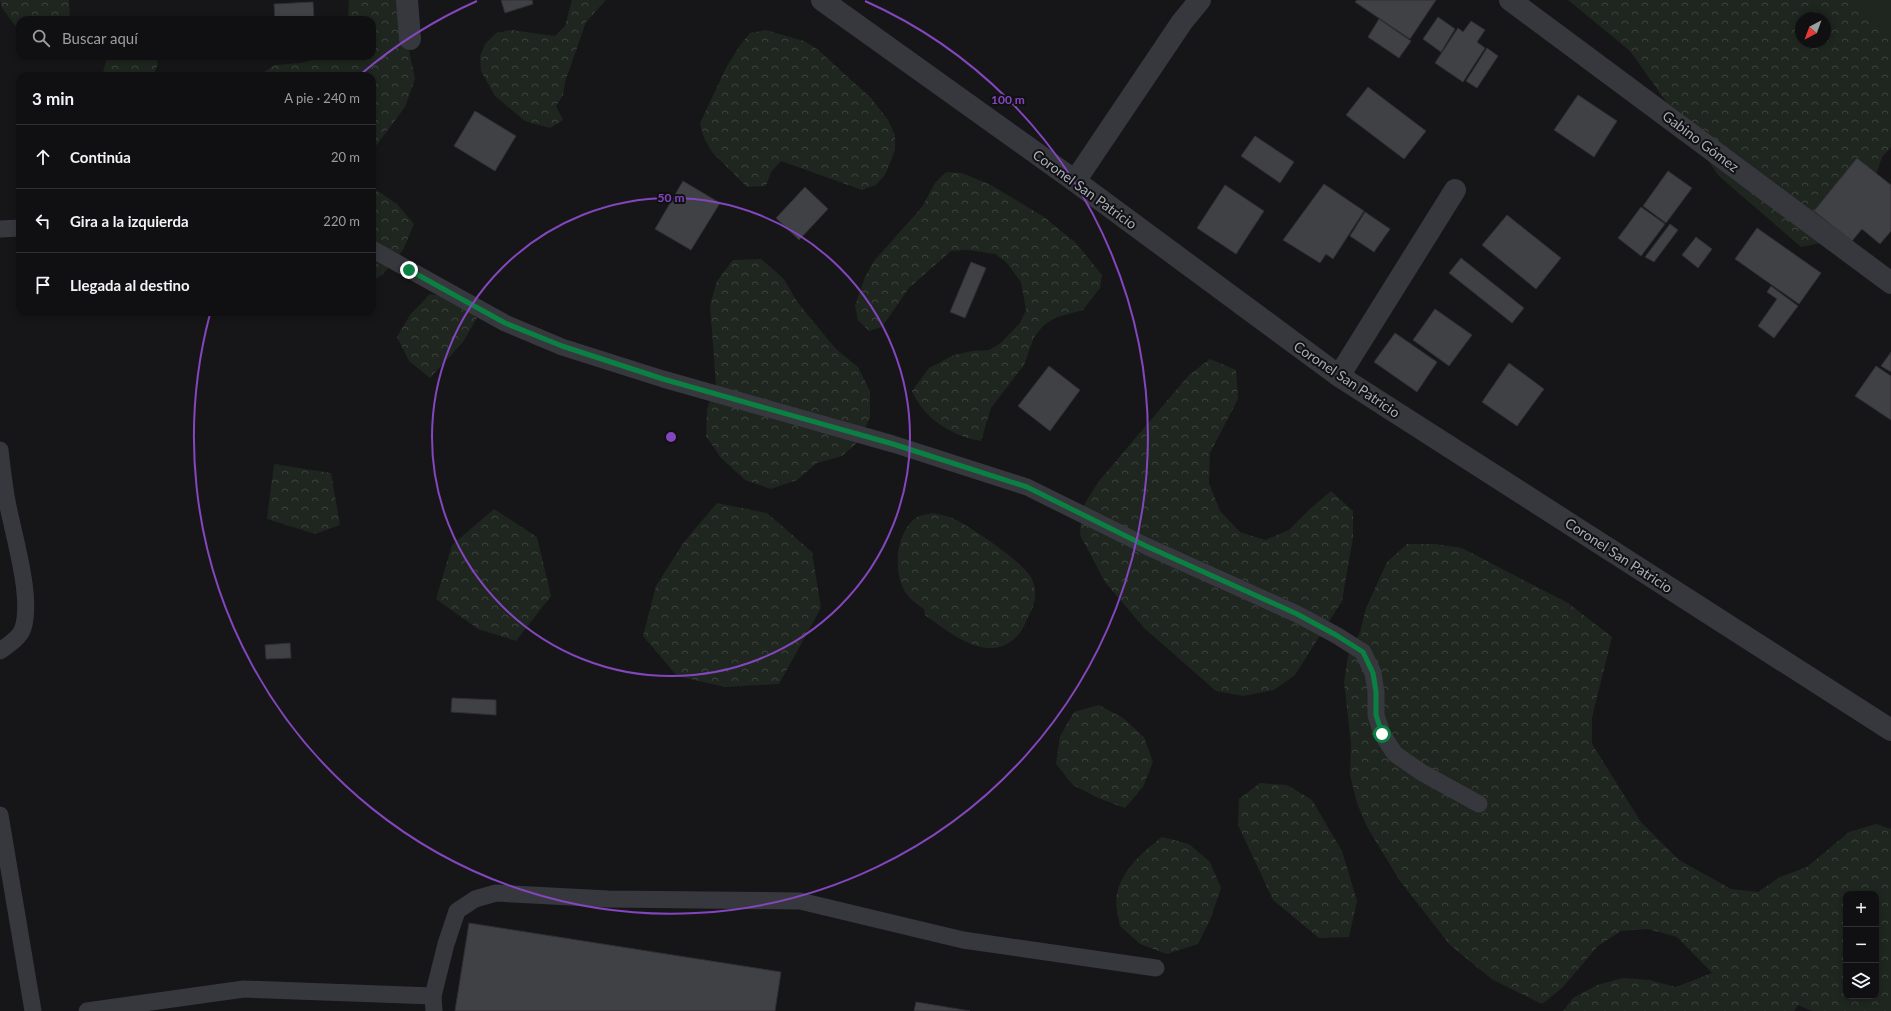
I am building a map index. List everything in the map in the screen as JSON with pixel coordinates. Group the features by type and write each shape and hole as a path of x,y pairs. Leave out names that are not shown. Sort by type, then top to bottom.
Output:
{"street":[{"path":"407,0 410,39"},
{"name":"Coronel San Patricio","path":"822,0 1075,181 1339,376 1891,730"},
{"path":"1075,181 1182,22 1200,0"},
{"name":"Gabino Gómez","path":"1510,0 1891,283"},
{"path":"1339,376 1455,190"}],"lane":[{"path":"0,229 16,228"},
{"path":"376,251 505,323 562,346 663,379 893,444 1027,487 1146,546 1297,614 1336,635 1363,652 1373,673 1376,692 1376,715 1382,734 1395,754 1421,772 1479,804"},
{"path":"0,450 3,500 24,588 25,607 23,628 16,640 0,651"},
{"path":"0,815 33,1011"},
{"path":"87,1011 244,989 433,1004 446,944 457,912 475,899 496,893 608,899 800,901 963,940 1156,968"}],"green space":[{"path":"0,0 69,0 70,16 16,16 16,27 2,8"},
{"path":"349,0 417,0 409,50 415,79 405,107 376,146 376,72 264,72 275,65 301,63 312,60 376,60 376,16 348,16"},
{"path":"572,0 606,0 586,22 565,82 563,95 556,106 563,120 550,128 525,121 495,96 481,71 480,56 485,44 496,33 511,30 555,36 565,26"},
{"path":"1568,0 1891,0 1891,147 1882,157 1855,236 1801,247 1719,176 1630,51"},
{"path":"1863,0 1891,0 1891,31 1857,10"},
{"path":"766,30 804,41 817,49 871,98 888,120 895,135 895,150 885,175 876,185 862,190 781,161 771,172 766,186 747,187 712,152 704,138 700,123 727,66 741,44 750,33"},
{"path":"106,60 156,60 158,64 155,72 103,72"},
{"path":"946,172 962,173 991,185 1044,217 1076,243 1102,275 1100,288 1083,310 1054,318 1043,326 1034,337 1024,365 991,408 981,441 970,439 950,431 940,425 923,410 912,391 929,368 954,355 972,351 989,350 1001,343 1020,323 1026,310 1021,282 1006,262 995,254 968,250 951,251 909,288 882,327 869,331 858,320 855,306 865,277 874,261 922,207 935,183"},
{"path":"376,190 397,204 414,224 403,250 384,273 376,279"},
{"path":"761,259 783,278 798,303 836,349 858,367 870,391 870,418 858,442 842,456 817,463 797,480 771,489 745,480 721,458 706,436 707,409 716,385 710,305 717,281 733,260"},
{"path":"430,294 457,298 477,318 463,342 430,378 409,361 397,337 410,315"},
{"path":"1210,359 1236,370 1238,399 1210,453 1209,483 1220,511 1240,532 1265,540 1289,530 1331,491 1353,511 1353,538 1342,601 1295,675 1274,690 1243,696 1216,691 1144,628 1105,582 1080,535 1082,508 1099,481 1189,375"},
{"path":"274,464 331,473 340,525 315,534 267,519"},
{"path":"717,503 767,513 812,552 821,608 779,684 725,687 677,676 643,636 656,586 684,542"},
{"path":"494,509 537,537 551,596 516,641 478,629 436,599 452,545"},
{"path":"932,513 950,517 969,527 1008,554 1027,572 1032,579 1035,590 1035,600 1032,609 1021,632 1007,644 995,648 983,647 970,644 958,638 925,615 924,609 912,600 905,592 898,570 901,540 910,523 917,517"},
{"path":"1407,544 1435,544 1462,548 1568,603 1612,637 1592,717 1592,744 1641,822 1679,860 1731,889 1758,892 1780,877 1807,867 1849,832 1876,824 1891,829 1891,1011 1812,1011 1798,1005 1794,1011 1563,1011 1573,998 1597,985 1623,978 1650,980 1676,987 1712,973 1677,937 1648,929 1621,931 1598,946 1562,988 1542,1004 1493,980 1450,945 1400,881 1367,827 1357,803 1350,775 1351,744 1344,682 1348,656 1360,632 1366,608 1387,562"},
{"path":"1099,705 1123,718 1144,737 1153,762 1143,787 1125,808 1098,798 1073,785 1056,764 1060,736 1074,712"},
{"path":"1260,783 1287,785 1312,800 1342,851 1357,901 1349,937 1319,938 1273,900 1238,825 1239,799"},
{"path":"1162,837 1189,844 1210,862 1221,888 1210,920 1198,944 1167,954 1140,944 1120,926 1116,907 1118,891 1121,881 1126,873 1132,864 1146,850"}],"building":[{"path":"501,0 532,0 533,4 505,13"},
{"path":"1357,0 1436,0 1410,39 1355,2"},
{"path":"313,2 314,16 275,16 274,4"},
{"path":"1438,17 1455,29 1441,52 1423,39"},
{"path":"1379,19 1411,41 1399,58 1368,37"},
{"path":"1471,21 1485,30 1477,42 1485,48 1463,82 1435,63 1458,28 1463,32"},
{"path":"1487,48 1498,56 1477,88 1466,81"},
{"path":"1368,87 1426,131 1404,159 1346,115"},
{"path":"1578,95 1617,121 1594,157 1554,130"},
{"path":"475,111 516,136 495,171 454,146"},
{"path":"1255,136 1294,162 1280,183 1241,156"},
{"path":"1857,158 1891,185 1891,231 1880,244 1862,229 1852,241 1814,211"},
{"path":"1668,171 1692,188 1666,223 1643,206"},
{"path":"683,181 720,203 691,250 655,229"},
{"path":"1324,184 1364,211 1333,259 1326,254 1320,263 1283,240"},
{"path":"1225,185 1264,211 1236,254 1197,228"},
{"path":"805,187 828,209 799,240 776,218"},
{"path":"1641,207 1665,224 1641,256 1618,238"},
{"path":"1365,212 1390,229 1374,252 1350,236"},
{"path":"1507,215 1561,258 1536,289 1482,245"},
{"path":"1670,224 1678,230 1654,262 1645,257"},
{"path":"1757,228 1821,273 1799,304 1735,259"},
{"path":"1696,237 1712,249 1698,268 1682,255"},
{"path":"1461,258 1524,308 1512,323 1449,273"},
{"path":"971,262 986,268 965,318 950,312"},
{"path":"1771,286 1798,306 1774,338 1758,326 1777,299 1767,292"},
{"path":"1435,309 1472,335 1449,366 1413,340"},
{"path":"1395,333 1437,362 1417,392 1374,362"},
{"path":"1891,352 1891,372 1881,366"},
{"path":"1509,363 1544,389 1517,426 1482,402"},
{"path":"1049,366 1080,390 1050,431 1018,406"},
{"path":"1876,366 1891,376 1891,420 1855,396"},
{"path":"290,643 291,658 266,659 265,645"},
{"path":"452,698 496,700 496,715 451,712"},
{"path":"469,923 781,972 775,1011 455,1011"},
{"path":"916,1002 970,1011 914,1011"}],"route":[{"path":"409,270 505,323 562,346 663,379 893,444 1027,487 1146,546 1297,614 1336,635 1363,652 1373,673 1376,692 1376,715 1382,734"}]}
